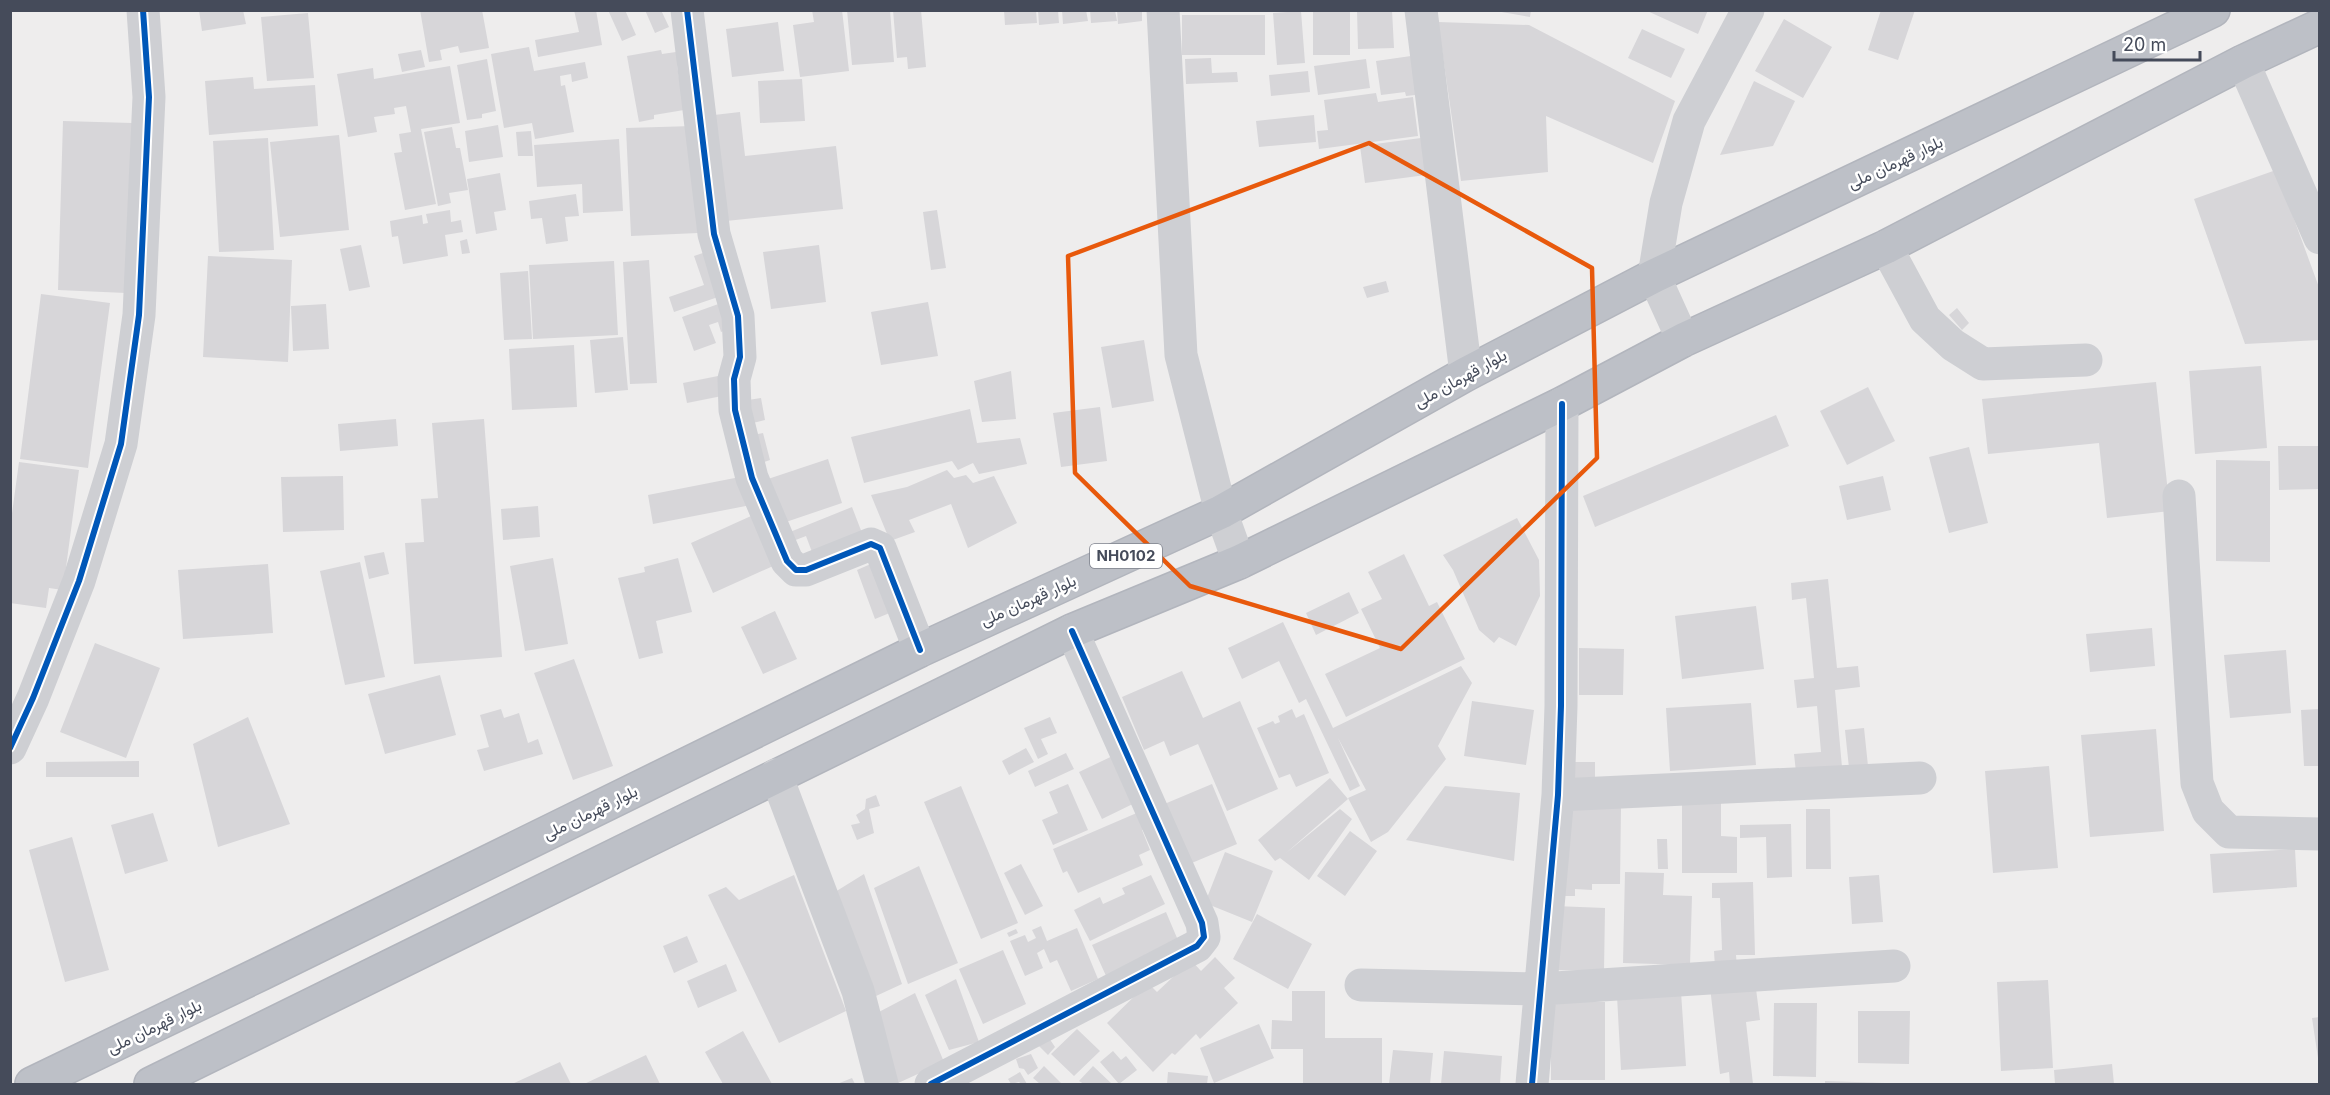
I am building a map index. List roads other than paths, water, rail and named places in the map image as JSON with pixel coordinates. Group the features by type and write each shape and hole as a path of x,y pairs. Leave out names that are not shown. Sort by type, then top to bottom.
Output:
{"highway":[{"name":"بلوار قهرمان ملی","path":"32,1084 262,974 920,650 1221,512 1466,374 1654,276 2213,10"},
{"name":"NH0102","path":"151,1084 1072,631 1239,562 1563,404 1683,340 1886,247 2243,62 2319,26"}],"street":[{"path":"10,748 33,698 79,581 121,444 139,315 149,97 143,10"},
{"path":"687,10 714,234 738,316 740,357 734,379 735,410 752,477 787,561 796,570 806,570 871,544 880,548 920,650"},
{"path":"1163,10 1181,356 1221,512 1239,562"},
{"path":"1421,10 1466,374"},
{"path":"1683,340 1654,276 1666,202 1689,121 1748,10"},
{"path":"2243,62 2319,238"},
{"path":"1886,247 1926,319 1953,345 1983,364 2086,360"},
{"path":"1532,1084 1558,795 1563,404"},
{"path":"2180,496 2197,783 2208,811 2229,832 2319,834"},
{"path":"931,1084 1197,946 1204,937 1198,912 1072,631"},
{"path":"776,775 858,990 882,1084"},
{"path":"1558,795 1920,778"},
{"path":"1361,985 1540,989 1894,966"}]}
